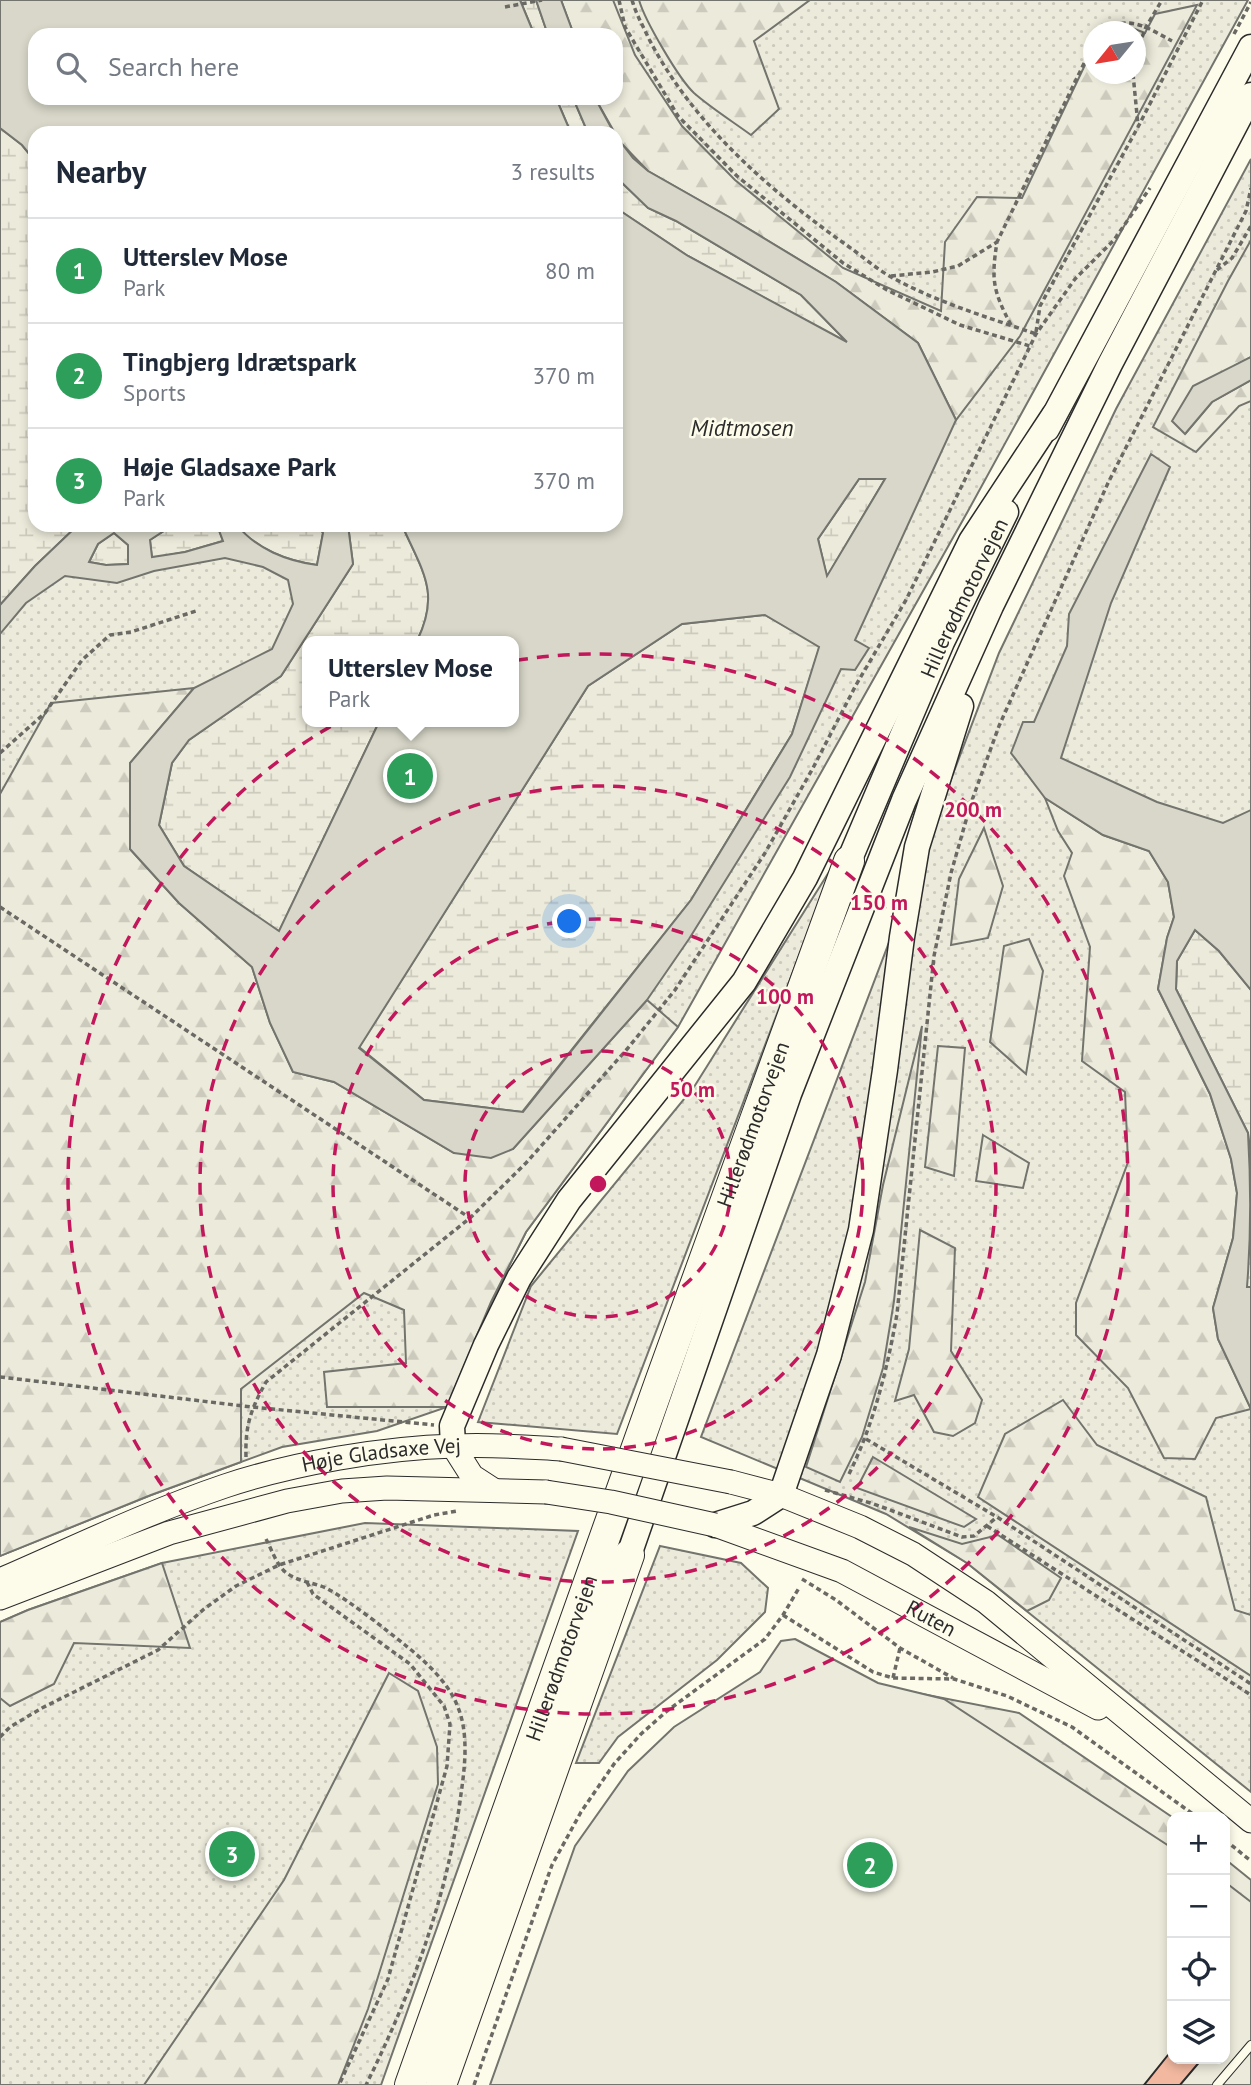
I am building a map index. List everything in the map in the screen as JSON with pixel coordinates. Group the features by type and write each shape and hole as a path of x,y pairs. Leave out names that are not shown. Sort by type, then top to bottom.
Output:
{"highway":[{"name":"Hillerødmotorvejen","path":"410,2085 660,1381 849,861"},
{"name":"Hillerødmotorvejen","path":"441,2085 629,1555"}],"main road":[{"name":"Hillerødmotorvejen","path":"849,861 942,642 1240,46"},
{"name":"Hillerødmotorvejen","path":"629,1555 789,1094 904,800 991,607 1110,364 1251,95"},
{"path":"453,1436 486,1345 519,1278 569,1200 744,982 805,878 971,541 1054,415"},
{"path":"715,1525 753,1513 781,1494 829,1355 861,1230 886,1070 902,937 918,847 991,607"}],"street":[{"name":"Høje Gladsaxe Vej","path":"0,1580 164,1508 227,1485 284,1470 453,1436 561,1449 781,1494"},
{"path":"453,1436 472,1475 492,1489"},
{"name":"Høje Gladsaxe Vej","path":"0,1598 169,1533 287,1501 342,1491 387,1488 546,1492 611,1502 715,1525"},
{"name":"Ruten","path":"781,1494 860,1527 913,1554 986,1602 1251,1821"},
{"name":"Ruten","path":"715,1525 842,1571 1141,1731"}],"lane":[{"path":"1217,2085 1251,2045"}],"path":[{"path":"505,7 542,0"},
{"path":"619,0 625,27 678,116 737,176 843,263 887,290 960,325 1031,346"},
{"path":"632,0 663,65 696,113 747,164 812,220 890,276 943,303 1036,334"},
{"path":"1162,0 1146,27 1171,41"},
{"path":"1036,334 1040,306 1138,127 1203,0"},
{"path":"1240,46 1251,2"},
{"path":"1011,326 998,300 992,271 997,242 1083,66"},
{"path":"1134,84 1138,127"},
{"path":"246,1457 246,1433 252,1407 265,1382 470,1218 526,1163 628,1048 675,990 765,853 856,685 906,600 1036,334 1075,279 1114,240 1154,180"},
{"path":"849,1474 866,1439 888,1369 897,1314 934,956 951,873 971,803 999,726 1108,483 1246,211 1251,188"},
{"path":"1246,211 1251,206"},
{"path":"1215,271 1232,258 1251,226"},
{"path":"890,276 932,272 958,266 997,242"},
{"path":"0,753 45,713 82,660 110,635 131,632 196,611"},
{"path":"0,908 470,1218"},
{"path":"0,1377 252,1407 453,1436"},
{"path":"866,1439 997,1517 1251,1684"},
{"path":"822,1489 874,1504 962,1537 974,1536 997,1517"},
{"path":"0,1737 10,1727 42,1707 158,1650 225,1594 279,1565 434,1515"},
{"path":"987,1526 1251,1695"},
{"path":"266,1539 279,1565 287,1574 327,1589 406,1646 441,1680 457,1704 464,1733 464,1770 459,1807 443,1886 394,2028 366,2085"},
{"path":"802,1579 836,1600 900,1648 954,1679 1007,1696 1072,1727 1190,1812"},
{"path":"307,1582 313,1594 410,1664 444,1706 450,1724 447,1766 388,1979 339,2085"},
{"path":"474,2085 552,1865 581,1812 614,1764 641,1734 667,1711 765,1639 799,1588"},
{"path":"783,1615 873,1672 893,1678 954,1679"},
{"path":"893,1678 900,1648"},
{"path":"1230,1843 1251,1861"}],"green space":[{"path":"0,0 1248,0 968,511 678,1027 526,1232 491,1302 447,1407 377,1431 282,1447 151,1495 0,1556"},
{"path":"520,0 536,0 546,28 532,28"},
{"path":"561,0 613,0 635,55 682,126 735,180 843,268 941,311 945,242 977,197 1022,198 1083,69 1083,84 1146,84 1146,31 1155,14 1197,5 1020,336 956,420 918,343 836,282 648,171 623,145 623,126 611,126 599,105 623,105 623,28 571,28"},
{"path":"639,0 810,0 754,41 779,109 751,135 707,104 688,86 672,63"},
{"path":"559,105 576,105 585,126 568,126"},
{"path":"0,128 28,152 28,532 71,532 0,605"},
{"path":"1251,159 1251,1792 967,1563 886,1514 701,1437 999,653 1116,409"},
{"path":"623,184 648,208 676,221 801,295 849,344 688,256 623,213"},
{"path":"1251,240 1251,357 1234,366 1185,434 1212,402 1251,380 1251,401 1239,406 1196,452 1153,427"},
{"path":"859,479 885,479 827,577 818,539"},
{"path":"162,532 220,532 223,541 152,558 150,540"},
{"path":"322,532 317,565 273,552 253,541 245,533"},
{"path":"349,532 405,532 422,569 428,595 428,609 419,636 307,636 353,564"},
{"path":"114,533 128,545 128,564 106,565 89,562 98,544"},
{"path":"765,615 820,646 792,734 691,900 522,1112 424,1100 359,1047 588,686 682,624"},
{"path":"302,643 302,727 377,727 279,932 184,866 159,825 172,763 189,740 281,676"},
{"path":"194,688 130,763 130,849 179,903 252,967 270,1023 293,1072 334,1082 454,1153 513,1149 647,1000 678,1027 526,1232 491,1302 447,1407 327,1407 324,1372 406,1363 404,1310 364,1293 241,1389 241,1462 0,1556 0,794 51,703"},
{"path":"1045,798 1103,835 1149,851 1168,882 1174,917 1167,938 1158,989 1210,1094 1231,1159 1237,1193 1233,1238 1213,1308 1218,1339 1251,1409 1216,1418 1195,1459 1164,1458 1128,1388 1076,1335 1076,1303 1128,1162 1125,1092 1082,1061 1090,947 1064,876 1072,853 1058,831"},
{"path":"984,828 1003,886 988,938 951,945 959,879"},
{"path":"834,864 617,1434 478,1422 531,1286 694,1087"},
{"path":"1195,930 1219,951 1251,990 1251,1156 1248,1133 1176,989 1177,961"},
{"path":"1029,939 1043,971 1026,1074 990,1042 1004,946"},
{"path":"922,1026 894,1301 883,1368 862,1437 840,1482 806,1467 865,1282 883,1185"},
{"path":"938,1046 965,1048 954,1176 925,1167"},
{"path":"983,1135 1029,1163 1023,1188 976,1181"},
{"path":"920,1230 955,1248 951,1351 982,1400 975,1423 953,1436 934,1432 914,1395 895,1401 909,1349"},
{"path":"1063,1400 1097,1445 1206,1497 1235,1610 1251,1615 1251,1676 978,1497 1005,1434"},
{"path":"873,1457 976,1519 964,1527 857,1488"},
{"path":"365,1523 578,1531 381,2085 0,2085 0,1622 162,1563"},
{"path":"909,1527 962,1544 998,1535 1061,1578 1049,1600 1027,1611 967,1563"},
{"path":"660,1546 741,1563 768,1588 765,1612 717,1660 618,1737 599,1763 576,1763"},
{"path":"162,1563 190,1648 74,1643 54,1684 10,1706 0,1698 0,1622"},
{"path":"795,1639 878,1683 944,1699 1167,1845 1167,2064 1230,2064 1230,1886 1251,1902 1251,2085 490,2085 575,1846 628,1771 674,1727 760,1672 781,1641"},
{"path":"389,1673 418,1691 437,1747 438,1784 368,2009 338,2085 144,2085 284,1880"},
{"path":"861,1682 1019,1713 1167,1814 1167,1860"},
{"path":"1230,1863 1251,1880 1251,1921 1230,1905"}],"water":[{"path":"0,0 520,0 532,28 28,28 28,105 559,105 568,126 28,126 28,152 0,128"},
{"path":"536,0 561,0 571,28 546,28"},
{"path":"576,105 599,105 610,126 585,126"},
{"name":"Midtmosen","path":"623,145 648,171 836,282 918,343 956,420 855,640 869,648 855,670 841,669 790,777 689,939 647,1000 513,1149 491,1158 454,1153 334,1082 293,1072 270,1023 252,967 179,903 130,849 130,763 194,688 272,649 293,604 288,580 263,567 225,558 154,571 117,583 65,576 26,603 0,634 0,605 71,532 162,532 150,540 152,557 185,552 223,541 220,532 244,532 253,541 273,552 317,565 322,532 349,532 353,564 307,636 302,636 302,643 281,676 189,740 172,763 159,825 184,866 279,931 377,727 519,727 519,636 419,636 428,609 428,595 422,569 405,532 623,532 623,213 688,256 847,342 801,295 676,221 648,208 623,184","holes":["859,479 885,479 827,576 818,539","114,533 128,545 128,564 106,565 89,562 98,544","765,615 819,647 792,734 691,900 523,1112 424,1100 359,1048 588,686 682,624"]},
{"path":"1251,357 1251,380 1212,402 1185,434 1172,421 1193,386"},
{"path":"1151,454 1170,467 1111,603 1061,758 1157,802 1223,823 1251,810 1251,990 1219,951 1195,930 1177,961 1176,989 1248,1133 1250,1210 1247,1287 1251,1287 1251,1409 1218,1339 1213,1308 1233,1238 1237,1193 1231,1159 1210,1094 1158,989 1167,938 1174,917 1168,882 1149,851 1103,835 1045,798 1011,753 1023,722 1034,722 1067,646 1069,614"}],"building":[{"path":"1167,2056 1167,2064 1198,2064 1180,2085 1144,2085"}],"place":[{"name":"Utterslev Mose","path":"410,776"},
{"name":"Høje Gladsaxe Park","path":"232,1854"},
{"name":"Tingbjerg Idrætspark","path":"870,1865"}]}
